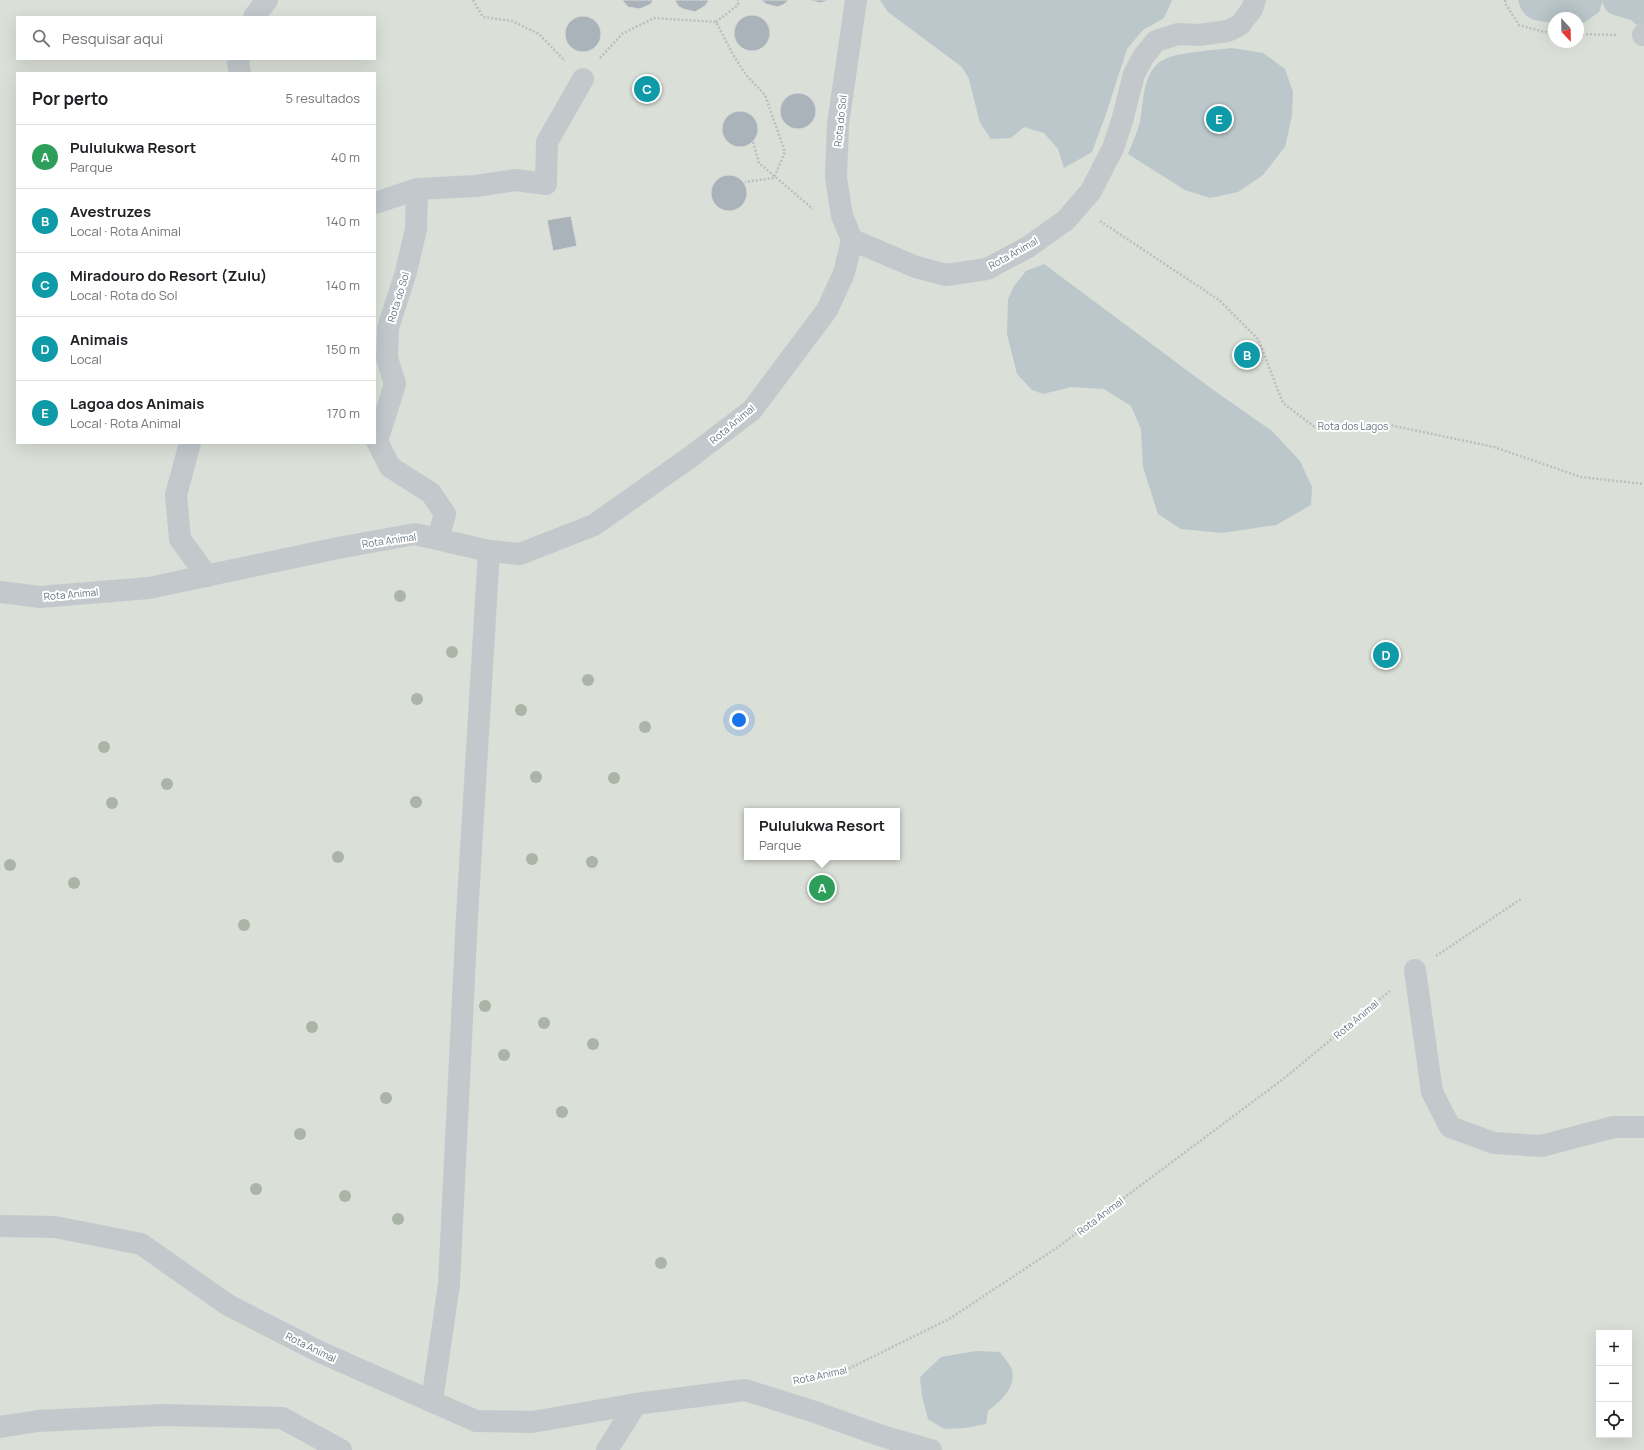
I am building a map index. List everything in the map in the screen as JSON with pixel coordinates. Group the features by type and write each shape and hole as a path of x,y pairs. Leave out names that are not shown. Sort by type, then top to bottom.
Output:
{"street":[{"path":"255,16 266,0"},
{"name":"Rota do Sol","path":"852,240 842,216 836,178 838,124 856,0"},
{"name":"Rota Animal","path":"0,592 40,597 149,588 338,548 415,534 489,551 520,554 594,525 690,458 752,410 827,310 844,273 852,240 916,267 946,275 987,269 1028,247 1066,220 1091,191 1113,148 1134,74 1143,57 1156,41 1178,34 1199,35 1228,31 1240,25 1252,9 1255,0"},
{"path":"239,60 240,72"},
{"path":"376,203 417,189 476,186 516,180 546,184 547,142 583,79"},
{"name":"Rota do Sol","path":"417,189 416,229 406,272 388,328 387,358 395,384 377,441 390,467 431,493 446,514 438,539"},
{"path":"190,444 176,495 180,539 207,576"},
{"path":"432,1401 449,1284 468,908 489,551"},
{"path":"1415,970 1432,1092 1450,1127 1494,1143 1541,1146 1614,1127 1644,1127"},
{"name":"Rota Animal","path":"0,1226 55,1227 141,1244 228,1305 320,1352 476,1421 532,1422 636,1404 745,1390 812,1411 882,1436 931,1450"},
{"path":"607,1450 636,1404"},
{"path":"0,1427 38,1421 163,1415 282,1418 341,1450"}],"path":[{"path":"473,0 483,17 512,21 539,34 583,79 622,34 654,18 716,22 738,5 738,0"},
{"path":"1505,0 1505,3 1519,24 1548,32"},
{"path":"716,22 734,58 747,76 765,95 785,152 774,178"},
{"path":"1584,34 1644,34"},
{"path":"753,142 759,163 774,178 816,212 839,194"},
{"path":"745,182 774,178"},
{"name":"Rota dos Lagos","path":"1078,206 1219,300 1258,339 1283,404 1316,428 1385,424 1494,448 1581,477 1644,484"},
{"name":"Rota Animal","path":"799,1379 846,1370 949,1318 1058,1247 1282,1080 1415,970 1521,899"}],"shaded area":[{"path":"0,0 1644,0 1644,1450 0,1450"},
{"path":"880,0 1172,0 1164,18 1143,30 1127,49 1092,152 1064,168 1058,149 1044,133 1024,127 1011,138 991,139 980,123 969,79 962,67 888,12"},
{"path":"1518,0 1603,0 1599,12 1584,23 1584,12 1548,12 1548,22 1531,19 1520,7"},
{"path":"1232,48 1263,53 1285,69 1293,92 1292,115 1285,147 1263,175 1238,192 1210,198 1185,190 1128,154 1140,122 1145,87 1148,78 1157,64 1165,59 1179,55"},
{"path":"1044,264 1212,389 1272,431 1300,461 1312,487 1311,505 1276,525 1222,533 1181,529 1158,514 1143,467 1141,429 1131,406 1104,389 1071,387 1043,394 1032,390 1017,374 1007,334 1008,299 1014,286 1026,271"},
{"path":"976,1351 1000,1352 1012,1370 1012,1383 1002,1399 988,1411 986,1424 965,1428 944,1429 928,1419 922,1396 920,1377 941,1357"}],"building":[{"path":"622,0 653,0 651,4 640,9 628,7"},
{"path":"675,0 709,0 705,6 695,12 678,6"},
{"path":"761,0 789,0 783,5 777,7 766,4"},
{"path":"808,0 828,0 821,3"},
{"path":"756,15 765,20 769,26 769,40 765,46 756,51 748,51 739,46 735,40 734,29 739,20 745,16"},
{"path":"587,16 596,21 600,27 600,41 596,47 587,52 579,52 570,47 566,41 565,30 570,21 576,17"},
{"path":"802,93 811,98 815,104 815,118 811,124 802,129 794,129 785,124 781,118 780,107 785,98 791,94"},
{"path":"744,111 753,116 757,122 757,136 753,142 744,147 736,147 727,142 723,136 722,125 727,116 733,112"},
{"path":"733,175 742,180 746,186 746,200 742,206 733,211 725,211 716,206 712,200 711,189 716,180 722,176"},
{"path":"571,216 577,246 553,251 547,220"}],"waterway":[{"path":"1618,0 1641,7 1644,11"}],"place":[{"name":"Miradouro do Resort (Zulu)","path":"647,89"},
{"name":"Lagoa dos Animais","path":"1219,119"},
{"name":"Avestruzes","path":"1247,355"},
{"name":"Animais","path":"1386,655"},
{"name":"Pululukwa Resort","path":"822,888"}]}
